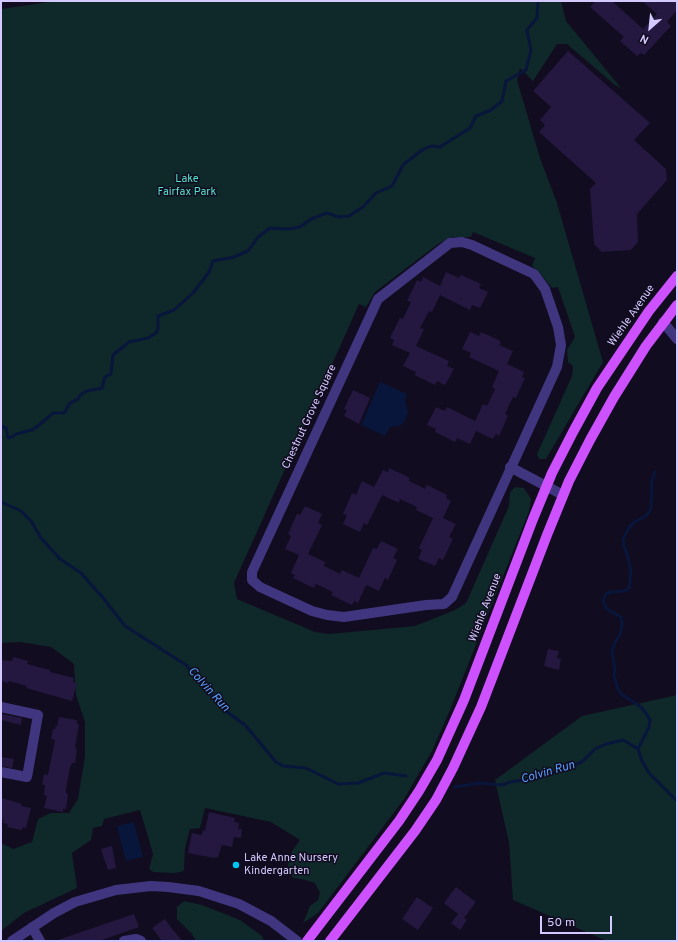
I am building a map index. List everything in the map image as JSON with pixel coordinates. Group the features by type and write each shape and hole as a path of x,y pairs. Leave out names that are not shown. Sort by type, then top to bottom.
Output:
{"main road":[{"name":"Wiehle Avenue","path":"306,941 399,821 419,791 453,727 547,486 573,432 597,388 649,310 677,276"},
{"path":"330,941 416,831 454,768 481,707 563,495 590,440 614,397 646,346 677,305"}],"street":[{"name":"Chestnut Grove Square","path":"462,242 472,245 534,274 545,288 558,327 561,345 557,367 510,467 452,597 444,604 426,605 344,617 327,615 312,611 281,597 260,587 252,580 252,572 378,299 450,243 462,242"},
{"path":"664,322 677,339"},
{"path":"510,467 563,495"},
{"path":"1,707 38,715 27,777 1,772"},
{"path":"12,941 67,906 96,895 134,887 168,887 199,891 239,904 271,921 297,941"},
{"path":"32,927 40,941"},
{"path":"124,941 136,939 141,941"}],"green space":[{"name":"Lake Fairfax Park","path":"56,1 561,1 566,21 621,88 615,85 567,44 557,44 533,81 520,68 517,80 540,158 557,203 603,362 546,459 539,459 537,454 572,376 573,366 568,362 567,350 575,337 558,287 552,288 532,266 535,258 473,232 471,237 452,237 438,244 375,292 366,307 359,304 234,583 237,599 315,632 329,634 415,626 455,610 466,603 509,506 510,492 515,487 524,488 531,499 529,511 450,710 432,751 404,799 362,855 318,913 303,923 310,906 318,900 320,893 315,883 294,878 289,874 288,861 292,851 300,840 271,822 205,808 200,828 190,829 185,848 184,870 173,873 153,872 149,869 153,854 140,810 104,819 102,826 93,828 91,840 72,853 77,888 24,913 1,931 1,843 13,849 32,842 38,819 51,813 69,813 78,799 85,756 85,722 76,695 74,664 51,647 20,642 1,643 1,9"},
{"path":"677,695 677,941 607,941 513,900 509,843 495,780 582,716"},
{"path":"184,901 202,905 240,920 262,936 264,941 196,941 192,934 177,919 177,907"}],"water":[{"path":"380,382 407,394 405,400 408,412 404,423 399,426 390,427 385,436 361,425"},
{"path":"134,822 143,857 126,861 117,826"}],"building":[{"path":"596,1 612,1 643,29 657,14 642,1 677,1 677,10 667,22 671,26 644,55 641,53 637,56 620,41 624,37 590,7"},
{"path":"568,51 650,123 634,140 666,169 667,180 637,214 638,242 631,250 602,252 594,244 590,189 596,183 539,132 545,125 540,120 551,107 533,91"},
{"path":"446,272 459,278 461,275 481,284 479,288 488,292 480,308 472,305 470,310 440,295 432,312 429,311 420,328 424,329 416,346 449,361 447,366 454,369 445,385 437,381 435,385 415,375 416,372 403,366 410,353 392,345 394,340 390,338 400,318 403,319 411,302 407,301 417,280 421,282 423,277 440,286"},
{"path":"470,332 479,336 481,332 501,341 499,345 513,351 507,364 524,372 522,377 525,378 516,398 513,397 505,414 508,416 499,436 496,434 493,439 476,431 470,444 457,438 455,442 435,432 436,429 427,425 436,407 445,411 447,407 475,421 483,404 487,406 495,389 492,387 499,371 469,357 471,353 462,349"},
{"path":"353,390 370,398 359,424 344,416 347,410 344,409"},
{"path":"389,468 410,478 409,481 425,489 427,485 447,495 446,498 451,501 443,518 456,524 449,537 453,539 443,560 439,558 435,566 418,559 422,550 419,548 433,518 416,510 417,507 400,499 399,503 382,495 367,525 364,523 360,532 343,524 347,515 343,514 352,493 356,495 362,481 374,487 383,470 388,472"},
{"path":"305,506 322,514 318,523 322,525 308,554 325,562 324,566 340,574 342,570 359,578 373,548 377,549 381,541 398,549 393,558 397,560 388,580 385,578 379,591 366,585 358,603 354,601 352,605 331,595 333,592 316,584 314,588 293,578 295,575 291,573 299,555 285,549 291,536 288,534 297,514 300,515"},
{"path":"548,649 559,651 557,658 561,659 559,670 544,666"},
{"path":"13,657 28,661 27,664 50,670 50,672 74,678 73,682 77,683 72,701 26,688 27,686 9,681 8,683 1,681 1,660 12,661"},
{"path":"1,714 22,718 21,725 1,720"},
{"path":"59,717 77,720 77,724 79,724 75,748 77,749 75,763 72,763 70,767 66,789 66,793 68,794 66,809 63,809 63,812 44,808 47,796 44,795 45,785 42,785 44,774 48,775 55,740 51,739 53,729 57,726"},
{"path":"1,757 14,759 12,768 1,766"},
{"path":"2,798 22,804 21,806 31,808 26,828 23,827 22,830 7,827 8,824 3,823 4,820 1,819"},
{"path":"209,812 235,818 234,822 239,823 238,829 242,829 241,838 234,837 232,847 222,845 218,857 214,858 188,853 192,833 202,835 203,830 205,831"},
{"path":"112,846 116,868 108,870 101,849"},
{"path":"456,887 476,902 464,918 467,920 460,930 451,923 458,914 444,903"},
{"path":"417,897 433,908 418,930 402,919"},
{"path":"134,914 139,927 99,941 58,941 58,940"},
{"path":"165,919 182,941 162,941 152,928"}],"waterway":[{"path":"1,426 6,428 8,438 16,434 32,430 53,413 64,413 70,403 78,399 80,395 87,391 102,388 105,377 111,374 113,355 129,342 148,338 156,333 158,329 158,316 174,310 193,293 209,272 213,261 234,257 248,251 258,237 270,228 288,229 300,227 311,219 327,213 339,217 349,216 363,207 376,193 392,186 403,165 422,150 431,146 440,147 470,128 476,116 491,110 502,101 506,81 526,70 531,50 527,30 537,18 538,1"},
{"path":"638,749 649,727 650,720 641,707 621,694 618,689 614,675 615,669 612,652 615,642 620,635 622,625 621,617 608,610 603,600 606,594 625,591 629,588 631,571 623,539 630,526 647,515 651,508 652,481 655,472"},
{"name":"Colvin Run","path":"1,502 21,511 31,521 41,538 60,559 81,573 125,626 186,665 223,709 245,725 276,762 283,766 306,768 338,784 358,783 384,773 406,776"},
{"name":"Colvin Run","path":"455,787 479,783 502,785 510,782 542,777 582,762 595,749 606,744 623,740 638,749 642,761 649,773 677,801"}],"place":[{"name":"Lake Anne Nursery Kindergarten","path":"236,865"}]}
